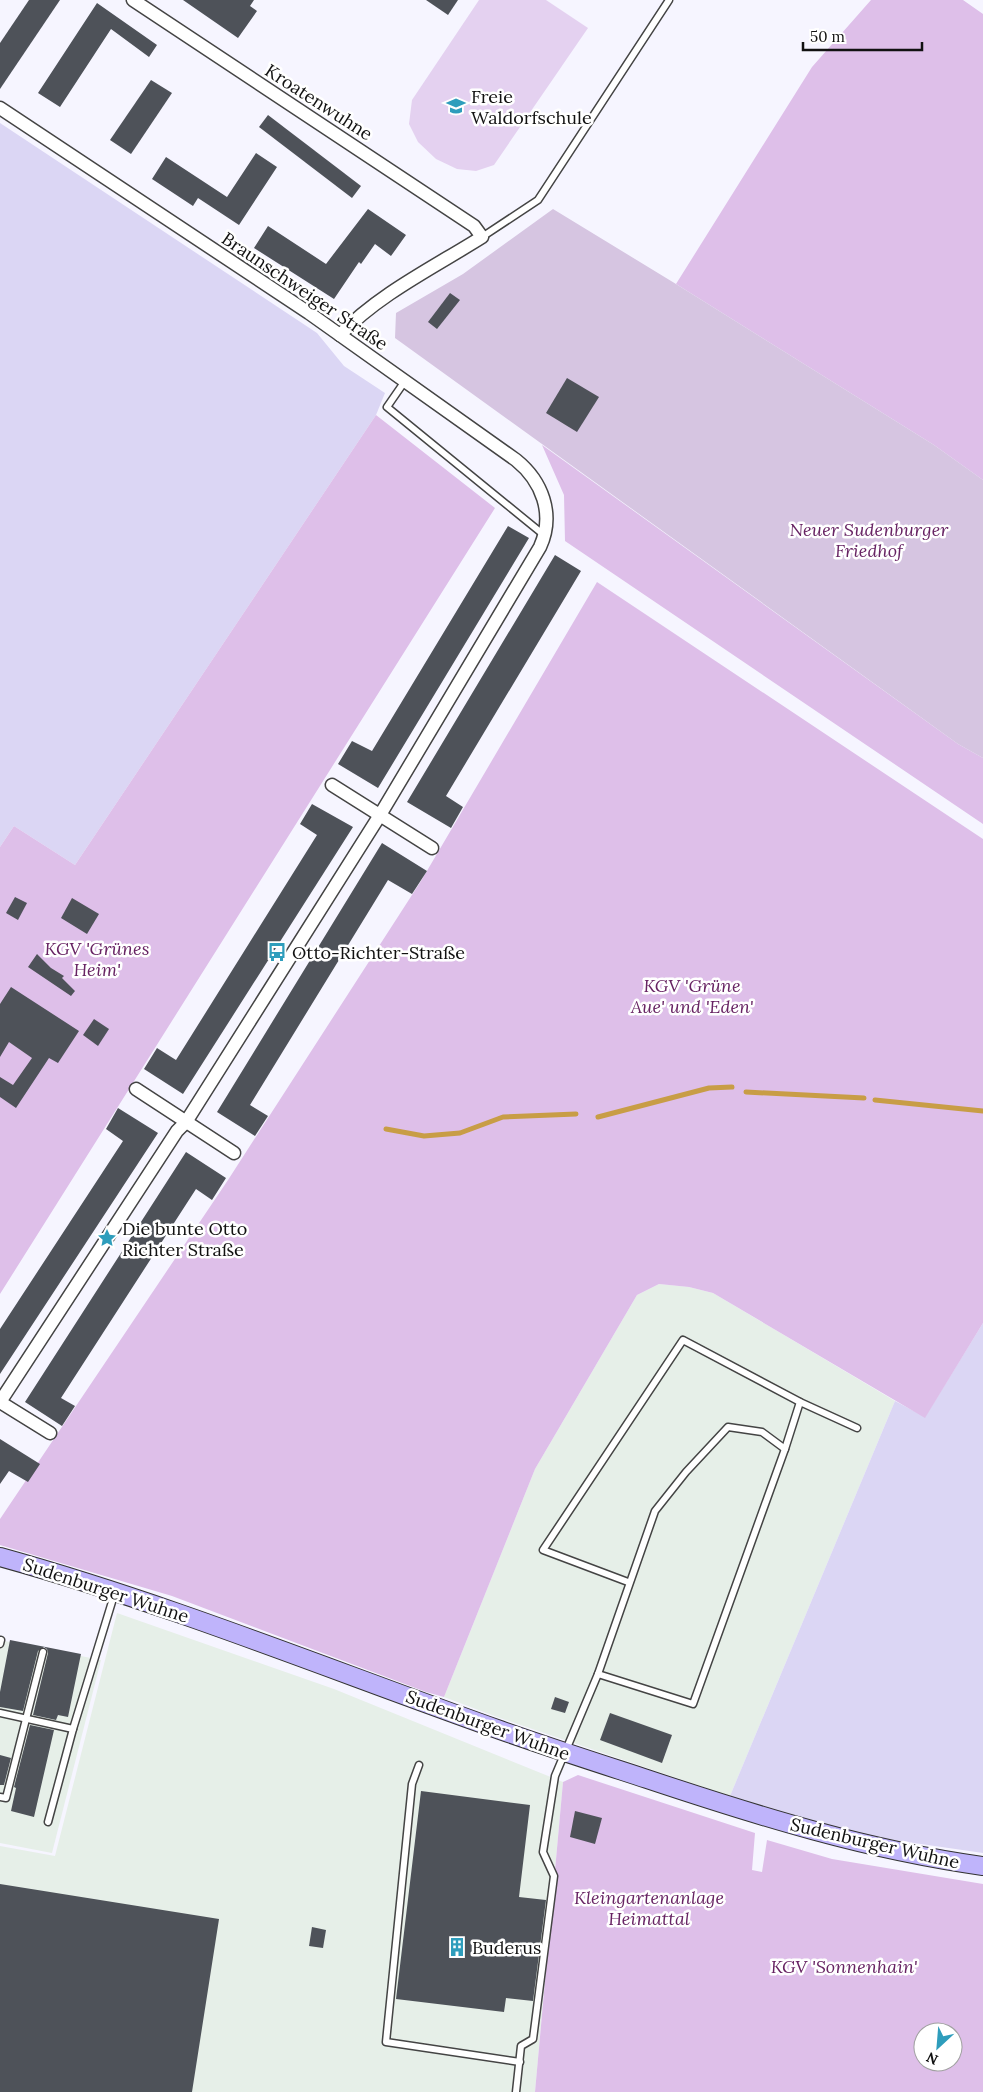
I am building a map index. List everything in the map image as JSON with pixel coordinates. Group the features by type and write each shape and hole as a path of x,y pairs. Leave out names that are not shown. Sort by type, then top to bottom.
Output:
{"main road":[{"name":"Sudenburger Wuhne","path":"0,1557 176,1611 499,1730 813,1832 897,1852 983,1866"}],"street":[{"name":"Kroatenwuhne","path":"133,0 474,226 482,237"},
{"name":"Braunschweiger Straße","path":"0,108 340,335 527,470 540,488 544,500 547,518 545,535"},
{"path":"340,335 353,320 379,301 482,237"},
{"path":"50,1433 0,1402 178,1131 186,1122 380,815 534,558 545,535"},
{"path":"332,785 432,848"},
{"path":"136,1089 234,1153"}],"lane":[{"path":"482,237 538,200 669,0"},
{"path":"405,381 388,407 545,535"},
{"path":"628,1582 543,1550 683,1340 800,1402 857,1428"},
{"path":"598,1674 693,1704 785,1449 800,1402"},
{"path":"516,2092 522,2046 533,2039 554,1876 543,1852 555,1776 598,1674 628,1582 655,1511 686,1472 728,1427 762,1432 785,1449"},
{"path":"48,1822 73,1729 115,1591"},
{"path":"0,1797 6,1798 28,1718 43,1652"},
{"path":"0,1714 28,1718 73,1729"},
{"path":"419,1765 412,1784 386,2042 520,2062"}],"shaded area":[{"path":"479,0 546,0 588,28 494,165 476,171 457,169 436,159 418,142 409,124 412,100"},
{"path":"0,123 317,333 344,366 385,393 376,415 75,865 14,826 0,847"},
{"path":"659,1284 689,1287 713,1293 895,1401 730,1796 497,1717 444,1697 535,1469 637,1295"},
{"path":"983,1323 983,1853 859,1835 730,1796 895,1401 925,1417"},
{"path":"117,1613 334,1689 563,1782 535,2092 0,2092 0,1846 55,1856"},
{"path":"0,1640 101,1660 52,1853 0,1843"}],"green space":[{"path":"871,0 963,0 983,14 983,480 934,445 676,284 812,67"},
{"name":"Neuer Sudenburger Friedhof","path":"553,209 934,445 983,480 983,758 958,744 395,338 396,313 463,274"},
{"name":"KGV 'Grünes Heim'","path":"376,415 495,508 0,1294 0,847 14,826 75,865"},
{"path":"542,445 958,744 983,758 983,824 565,541 564,495"},
{"name":"KGV 'Grüne Aue' und 'Eden'","path":"597,582 983,839 983,1323 925,1418 713,1293 689,1287 659,1284 637,1295 535,1469 444,1697 426,1692 172,1596 0,1545 0,1519 228,1180 421,881"},
{"path":"578,1775 755,1833 752,1870 762,1872 767,1840 832,1859 983,1884 983,2092 535,2092 563,1782"}],"building":[{"path":"29,0 60,0 0,89 0,43"},
{"path":"183,0 254,0 250,6 257,11 238,38"},
{"path":"426,0 458,0 448,15"},
{"path":"97,3 157,45 149,57 111,29 60,107 38,93"},
{"path":"151,80 172,93 131,154 110,140"},
{"path":"268,115 361,186 352,198 259,127"},
{"path":"256,153 277,167 239,225 198,198 193,206 152,179 166,157 227,197"},
{"path":"368,209 406,235 391,256 375,244 361,264 359,262 334,299 254,248 268,226 326,264"},
{"path":"450,293 460,300 437,329 428,322"},
{"path":"567,378 599,397 577,432 546,413"},
{"path":"508,526 529,538 378,788 338,764 352,741 372,751"},
{"path":"555,555 581,571 446,796 463,807 451,828 407,802"},
{"path":"312,804 353,827 183,1094 144,1069 157,1048 176,1060 317,835 300,824"},
{"path":"382,843 427,871 412,894 388,880 250,1105 268,1116 255,1136 217,1112"},
{"path":"15,897 27,903 18,920 6,913"},
{"path":"72,898 99,914 87,934 61,918"},
{"path":"37,954 51,968 64,976 62,978 75,991 71,996 28,967"},
{"path":"11,987 79,1031 58,1063 49,1058 16,1108 0,1097 0,1077 13,1085 32,1058 9,1042 0,1057 0,1004"},
{"path":"94,1019 109,1029 98,1046 83,1035"},
{"path":"118,1108 158,1133 0,1374 0,1329 123,1141 106,1129"},
{"path":"186,1152 226,1178 212,1200 196,1189 61,1398 75,1406 62,1426 25,1402"},
{"path":"0,1439 40,1464 28,1482 9,1471 0,1484"},
{"path":"10,1640 81,1654 68,1717 58,1715 56,1720 33,1715 48,1653 44,1647 38,1651 23,1711 0,1707 0,1692"},
{"path":"555,1697 569,1702 565,1713 551,1709"},
{"path":"610,1713 672,1735 662,1763 600,1740"},
{"path":"30,1725 54,1730 34,1817 11,1811 16,1788 14,1787"},
{"path":"0,1755 11,1758 4,1785 0,1785"},
{"name":"Buderus","path":"421,1791 530,1805 519,1897 546,1900 533,2001 506,1998 504,2012 396,1999"},
{"path":"575,1811 602,1818 595,1844 570,1837"},
{"path":"0,1884 219,1919 192,2092 0,2092"},
{"path":"312,1927 326,1930 323,1948 309,1946"}],"waterway":[{"path":"598,1117 709,1088 732,1087"},
{"path":"746,1092 864,1098"},
{"path":"875,1100 983,1111"},
{"path":"386,1129 424,1136 460,1133 503,1117 576,1114"}],"place":[{"name":"Freie Waldorfschule","path":"456,106"},
{"name":"Otto-Richter-Straße","path":"277,952"},
{"name":"Die bunte Otto Richter Straße","path":"107,1238"},
{"name":"Buderus","path":"457,1947"}],"park label":[{"name":"Kleingartenanlage Heimattal","path":"649,1907"},
{"name":"KGV 'Sonnenhain'","path":"844,1966"}]}
